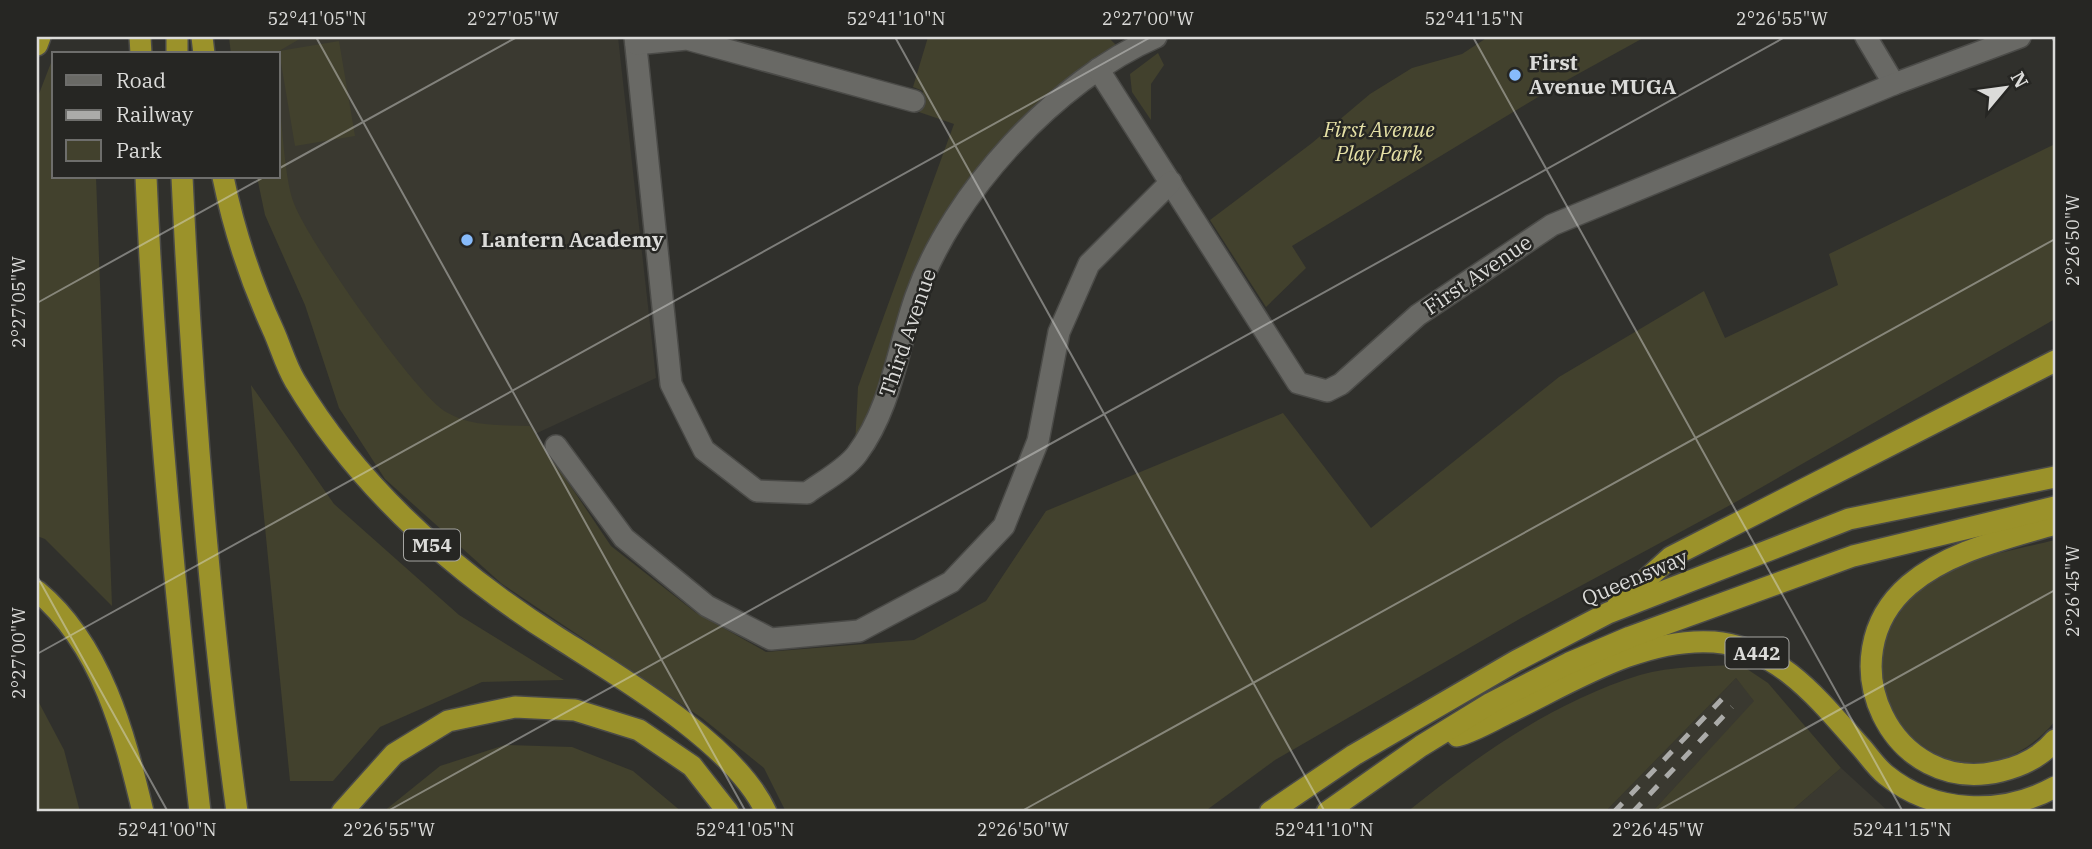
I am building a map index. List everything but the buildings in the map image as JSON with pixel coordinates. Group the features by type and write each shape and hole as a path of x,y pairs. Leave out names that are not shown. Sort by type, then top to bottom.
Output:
{"highway":[{"path":"37,45 40,37"},
{"path":"146,178 153,334 200,812"},
{"path":"182,178 191,360 217,664 237,812"},
{"name":"M54","path":"223,178 232,218 253,284 295,380 362,474 446,558 506,604 648,694 734,766 766,812"},
{"path":"1608,613 1671,557 2055,361"},
{"name":"Queensway","path":"1270,812 1366,749 1516,661 1608,613 1849,519 2055,477"},
{"name":"A442","path":"1327,812 1421,746 1503,697 1630,636 1853,555 2055,507"},
{"path":"2055,524 1955,557 1909,585 1885,610 1869,654 1872,691 1889,731 1935,766 1954,774 1984,775 2031,761 2055,740"},
{"path":"37,591 84,646 104,682 129,755 143,812"},
{"name":"A442","path":"1421,746 1467,733 1617,660 1690,642 1714,642 1743,647 1784,669 1805,685 1884,774 1907,789 1964,808 2013,805 2055,787"},
{"path":"342,812 394,754 448,720 515,707 575,710 639,730 692,766 728,812"}],"street":[{"name":"Third Avenue","path":"635,40 671,384 705,450 757,491 807,494 856,455 891,390 916,295 953,220 983,178 1021,134 1098,69 1156,37"},
{"path":"1866,37 1894,84"},
{"name":"First Avenue","path":"1098,69 1298,383 1328,391 1341,384 1418,314 1552,225 1894,84 2020,37"},
{"path":"635,40 687,39 914,101"},
{"path":"556,446 624,538 707,606 771,639 859,631 951,582 1004,526 1038,441 1059,332 1089,264 1171,182"}],"shaded area":[{"name":"Lantern Academy","path":"265,37 618,37 656,378 470,464 385,385 279,178 280,52 266,52"},
{"path":"1736,678 1755,701 1652,812 1605,812"},
{"path":"1841,768 1889,812 1790,812"}],"green space":[{"path":"229,37 303,37 277,52 231,52"},
{"path":"928,37 1108,37 1118,47 957,201 883,392 855,446 858,387 954,124 916,111 923,91 913,87"},
{"name":"First Avenue Play Park","path":"1488,37 1645,37 1558,85 1292,246 1306,268 1266,307 1210,220 1312,143 1370,94 1412,68 1462,54"},
{"path":"339,41 355,136 295,146 279,51"},
{"path":"1158,53 1164,65 1151,84 1151,120 1132,92 1130,74"},
{"path":"52,60 52,178 96,178 112,606 45,539 37,536 37,99"},
{"path":"280,110 290,190 302,220 362,313 431,399 446,412 466,420 530,426 611,546 695,612 766,652 914,640 986,601 1046,511 1283,413 1371,528 1559,377 1704,291 1725,338 1838,285 1829,254 2055,144 2055,319 1734,503 1523,617 1275,760 1204,812 786,812 764,768 702,718 502,584 385,479 339,408 305,305 265,215 257,178 280,178"},
{"path":"251,385 334,504 459,615 564,680 482,682 380,727 333,781 290,781"},
{"path":"2055,540 2055,721 2020,751 1983,762 1947,758 1916,741 1893,714 1882,680 1886,642 1907,603 1924,583 1952,568 1987,556"},
{"path":"1741,665 1768,683 1841,768 1790,812 1652,812 1754,701 1736,678 1605,812 1407,812 1517,733 1547,715 1608,686 1664,670"},
{"path":"37,699 64,750 80,812 37,812"},
{"path":"505,745 572,747 633,771 682,812 383,812 440,766"}],"railway":[{"path":"1614,812 1723,698"},
{"path":"1633,812 1732,707"}],"place":[{"name":"First Avenue MUGA","path":"1515,75"},
{"name":"Lantern Academy","path":"467,240"}]}
